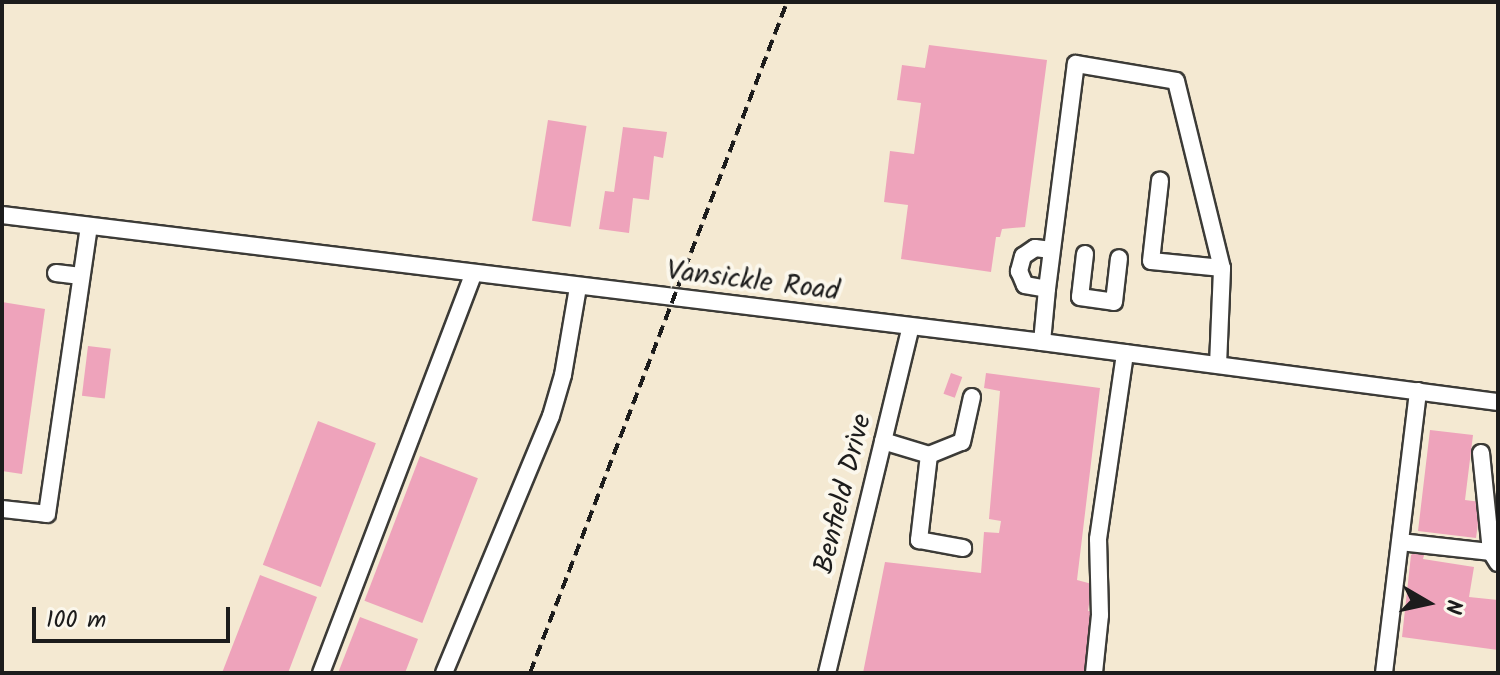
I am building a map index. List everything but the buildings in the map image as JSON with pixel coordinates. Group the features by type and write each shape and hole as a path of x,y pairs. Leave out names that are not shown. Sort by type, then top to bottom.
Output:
{"street":[{"path":"1042,342 1076,64 1176,81 1222,268 1218,365"},
{"path":"1160,181 1151,261 1222,268"},
{"name":"Vansickle Road","path":"2,215 1042,342 1498,402"},
{"path":"2,509 47,514 89,226"},
{"path":"1047,289 1025,285 1019,271 1023,256 1035,248 1051,250"},
{"path":"1085,254 1080,297 1114,302 1119,258"},
{"path":"56,273 81,276"},
{"path":"321,673 474,273"},
{"path":"444,673 551,416 563,375 578,287"},
{"name":"Benfield Drive","path":"827,673 911,327"},
{"path":"1094,673 1100,615 1098,539 1125,353"},
{"path":"1384,673 1418,391"},
{"path":"883,441 929,455 962,442 972,397"},
{"path":"1400,542 1495,558 1481,453"},
{"path":"929,455 919,540 963,548"}],"railway":[{"path":"530,673 787,2"}]}
